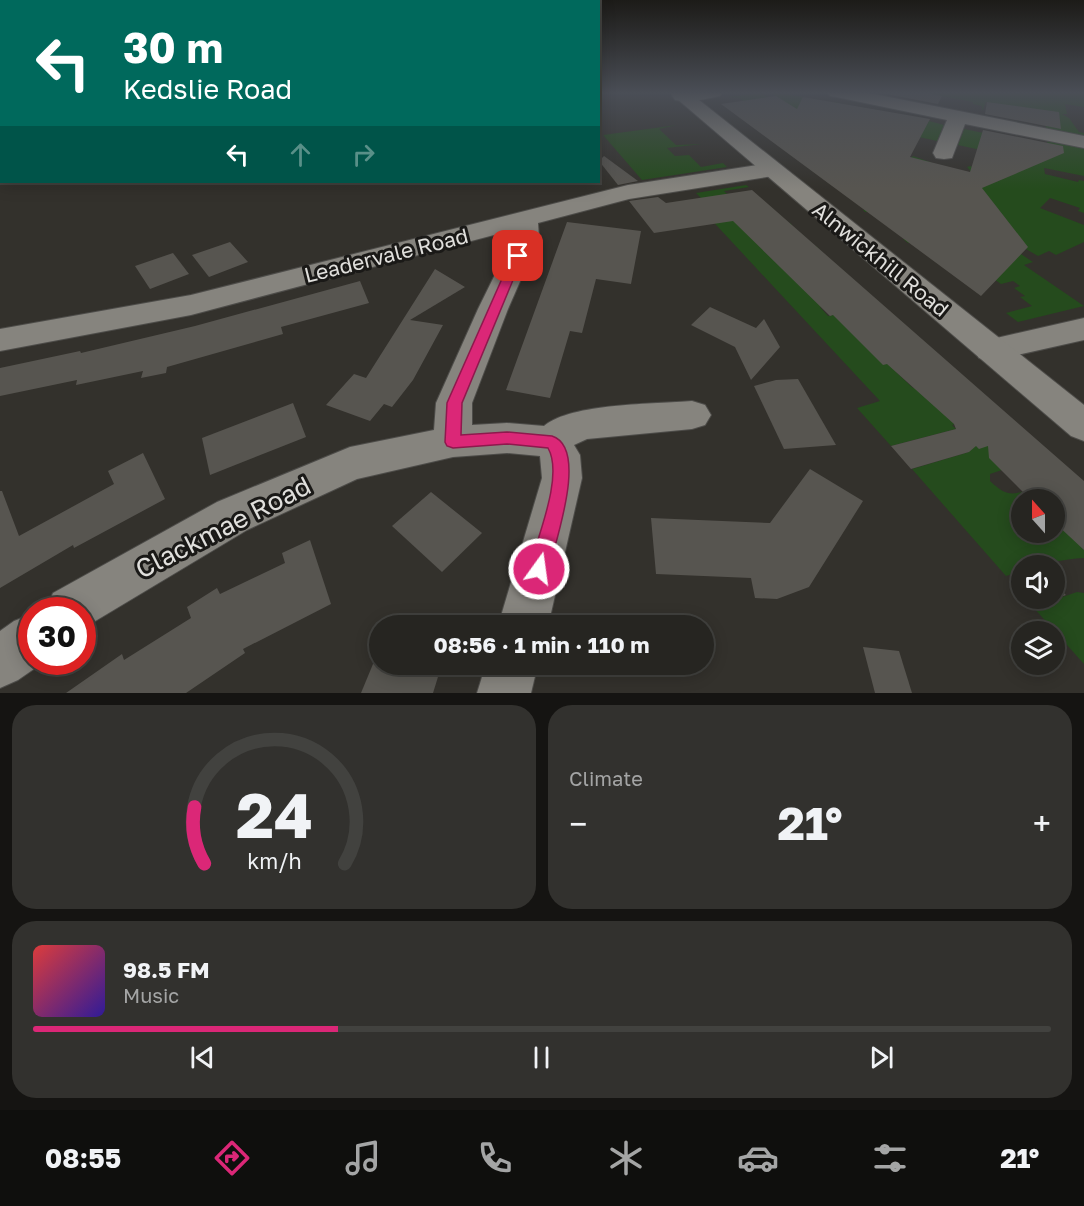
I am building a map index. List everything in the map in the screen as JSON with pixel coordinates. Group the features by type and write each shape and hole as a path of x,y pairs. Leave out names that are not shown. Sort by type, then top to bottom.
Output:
{"street":[{"name":"Alnwickhill Road","path":"716,124 1084,426"},
{"path":"945,153 955,124"},
{"path":"995,124 1084,142"},
{"name":"Leadervale Road","path":"0,340 191,305 652,187 771,170"},
{"path":"453,442 454,403 493,309 526,238 525,220"},
{"path":"991,350 1084,329"},
{"path":"526,615 562,478 560,455 552,442 564,431 587,424 692,415"},
{"name":"Clackmae Road","path":"92,597 232,516 350,464 453,442 507,438 552,442"},
{"path":"0,662 18,649"},
{"path":"504,693 509,675"}],"green space":[{"path":"781,124 909,124 924,129 927,124 944,125 937,141 901,133 906,162 913,156 977,179 967,167 970,166 992,175 981,176 996,182 1020,171 999,154 958,145 964,129 984,133 1053,156 1046,139 1084,147 1084,176 1044,168 1045,174 1078,182 1079,180 1084,181 1084,213 1078,211 1080,208 1050,198 1040,208 1084,225 1084,242 1056,255 1049,251 1038,256 1000,234 974,223 1033,262 1024,265 1084,306 1018,322 1006,313 1032,306 1020,297 1025,296 1014,288 1020,286 1013,281 1001,284 936,238 908,243 903,239 974,227 892,207 865,212 863,210 917,201"},
{"path":"1045,124 1074,124 1079,132 1084,133 1084,137 1047,130"},
{"path":"677,125 659,129 676,145 702,144 667,148 675,156 689,155 701,167 723,163 727,167 642,180 603,135"},
{"path":"746,185 749,187 724,191 727,194 719,196 753,229 790,223 792,225 766,230 765,252 768,255 816,246 819,249 778,256 842,303 820,307 828,316 882,305 924,342 896,372 913,388 929,384 966,421 952,425 956,429 891,446 857,408 880,401 705,213 714,211 696,193"},
{"path":"986,440 1008,468 990,474 990,481 1002,491 1011,493 1011,543 1065,543 1065,528 1084,550 1084,558 1065,560 1065,555 1011,555 1011,574 1006,576 912,469 969,452 965,447"},
{"path":"1077,592 1084,593 1084,664 1065,643 1065,621 1046,621 1035,609 1065,609 1065,596"}],"building":[{"path":"749,124 927,124 910,157 970,172 983,130 1063,146 1064,153 982,188 1028,247 981,296"},
{"path":"1037,124 1060,124 1061,129"},
{"path":"604,156 638,181 618,185 600,160"},
{"path":"752,190 1084,481 1084,550 1065,532 1065,489 1020,489 989,458 988,446 979,449 976,446 969,452 911,469 891,446 956,429 954,424 887,364 883,365 733,221 654,233 629,201 658,197 666,203"},
{"path":"567,222 641,231 631,284 596,279 582,333 570,331 550,398 506,390"},
{"path":"230,242 248,262 209,277 192,255"},
{"path":"173,253 189,274 150,289 135,266"},
{"path":"435,269 465,287 410,320 443,325 413,380 392,407 384,404 370,421 326,405 354,374 366,378"},
{"path":"360,281 369,303 281,327 283,334 167,367 166,373 141,378 143,371 76,385 77,380 0,396 0,368 80,351 81,353 195,326"},
{"path":"710,307 756,328 764,319 780,347 751,380 735,347 691,325"},
{"path":"798,379 836,445 784,449 754,386 776,380"},
{"path":"293,403 306,437 210,475 202,438"},
{"path":"143,453 165,499 74,548 73,545 0,588 0,491 2,491 19,536 114,484 108,471"},
{"path":"810,469 863,501 809,587 777,599 755,598 751,578 656,574 651,518 770,523"},
{"path":"431,492 482,533 442,572 392,526"},
{"path":"310,540 331,604 243,649 245,653 186,693 66,693 92,675 96,675 96,672 122,654 124,660 191,618 187,607 217,588 220,594 285,563 282,553"},
{"path":"863,647 899,651 912,693 875,693"},
{"path":"369,674 439,675 433,693 361,693"}],"route":[{"path":"518,256 454,403 453,442 507,438 552,442 560,455 562,478 539,569"}]}
